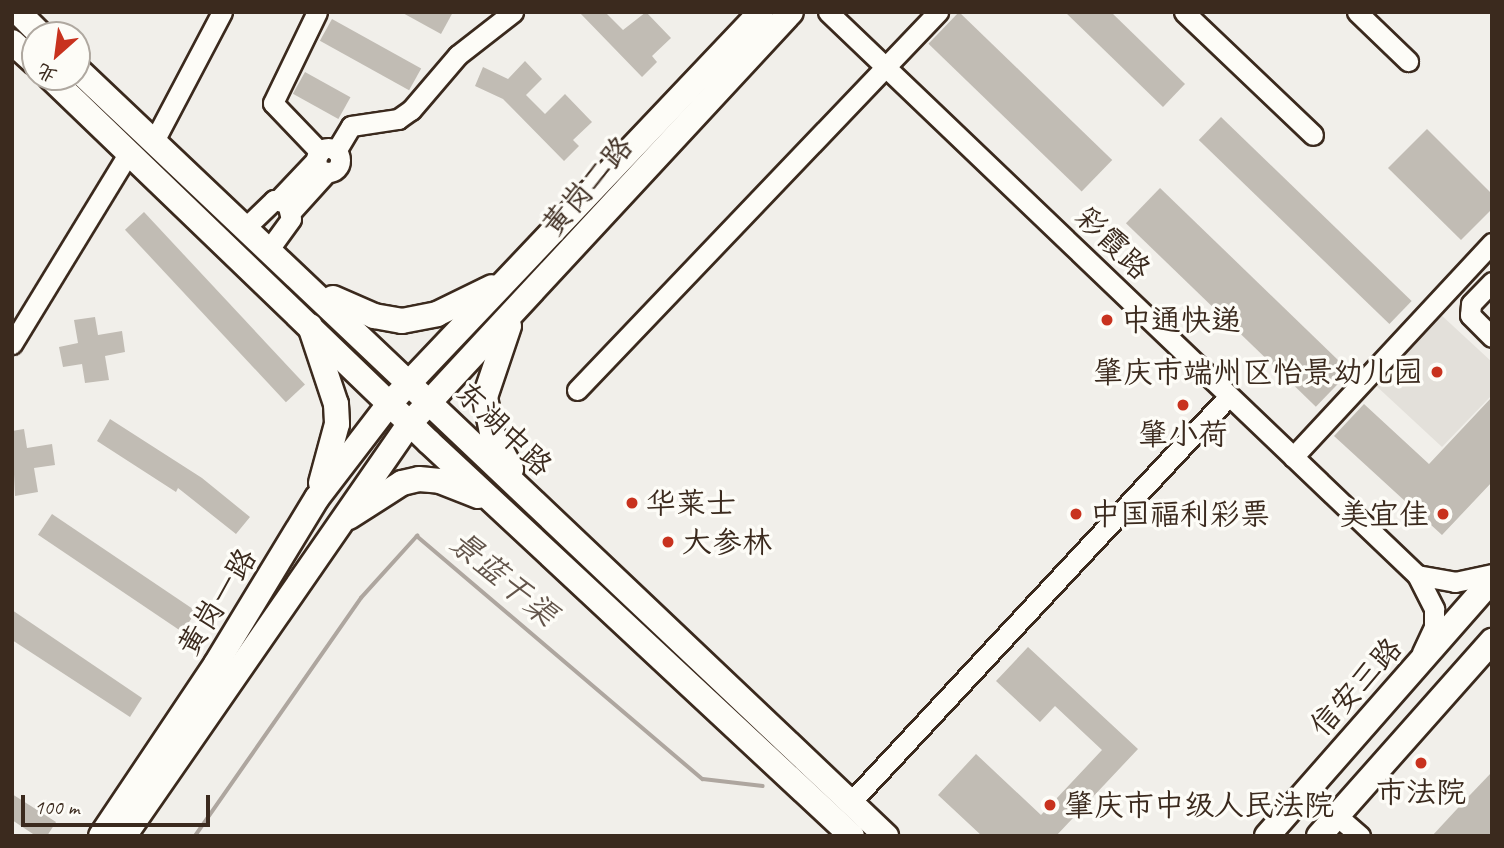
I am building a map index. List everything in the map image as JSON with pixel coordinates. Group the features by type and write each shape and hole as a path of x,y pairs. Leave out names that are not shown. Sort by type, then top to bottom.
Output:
{"main road":[{"name":"黄岗二路","path":"390,403 761,12"},
{"name":"黄岗二路","path":"410,423 429,400 512,318 648,163 791,12"},
{"name":"东湖中路","path":"91,85 274,289 523,530 852,836"},
{"name":"东湖中路","path":"70,91 142,142 300,277 886,836"},
{"path":"274,289 300,277 350,308 402,321 437,314 511,277"},
{"path":"512,318 485,397 492,433 521,488"},
{"path":"309,322 336,404 337,424 317,498"},
{"name":"黄岗一路","path":"101,836 216,664 317,498 390,403"},
{"name":"黄岗一路","path":"124,836 410,423"},
{"path":"343,521 402,483 419,479 450,484 495,503"},
{"path":"523,530 542,509"},
{"name":"信安三路","path":"1267,836 1492,580"},
{"path":"1319,836 1492,641"}],"street":[{"path":"142,142 207,12"},
{"path":"12,344 222,12"},
{"path":"317,12 273,103 277,112 325,158"},
{"path":"269,249 288,226 285,205 351,126 398,119 411,110 458,55 513,12"},
{"name":"彩霞路","path":"828,12 1417,575"},
{"path":"577,390 938,12"},
{"path":"1357,12 1408,61"},
{"path":"1188,14 1313,135"},
{"path":"245,228 267,204 285,205"},
{"path":"1293,457 1492,243"},
{"path":"1492,282 1471,304 1469,315 1492,337"},
{"path":"850,803 1229,396"},
{"path":"1417,575 1455,582 1492,574"},
{"path":"1417,575 1434,609 1434,627 1417,667"},
{"path":"1336,815 1360,836"}],"shaded area":[{"name":"肇庆市端州区怡景幼儿园","path":"1439,313 1492,362 1492,395 1442,447 1373,383"}],"building":[{"path":"401,12 453,12 441,34"},
{"path":"579,12 605,12 623,30 646,12 671,38 652,56 657,62 642,77"},
{"path":"959,12 1112,160 1082,192 928,44"},
{"path":"1065,12 1111,12 1185,84 1163,107"},
{"path":"332,19 421,68 409,90 320,41"},
{"path":"525,61 542,79 526,95 545,114 565,94 592,122 573,140 579,146 564,161 503,99 475,86 483,67 508,79"},
{"path":"305,72 350,97 338,119 293,94"},
{"path":"1221,117 1412,301 1389,324 1199,140"},
{"path":"1427,129 1492,194 1492,209 1461,240 1388,168"},
{"path":"1160,188 1350,371 1316,407 1126,223"},
{"path":"144,212 305,385 286,402 125,230"},
{"path":"95,317 98,335 122,331 125,352 105,356 109,380 85,383 82,364 63,367 59,347 78,343 74,320"},
{"path":"1492,397 1492,482 1442,535 1334,436 1364,404 1429,464"},
{"path":"110,419 202,478 250,517 236,534 178,488 176,492 97,441"},
{"path":"24,429 27,448 52,444 55,465 34,468 38,492 15,496 12,431"},
{"path":"52,514 196,611 182,632 38,535"},
{"path":"12,610 142,698 130,717 12,640"},
{"path":"1028,647 1138,749 1056,836 982,836 938,795 976,754 1041,815 1102,750 1055,706 1040,722 996,681"},
{"path":"1492,772 1492,836 1432,836 1469,796"},
{"path":"12,794 56,822 47,836 36,836 12,820"}],"waterway":[{"name":"景蓝干渠","path":"195,836 361,598 417,536 703,779 763,786"}],"place":[{"name":"中通快递","path":"1107,320"},
{"name":"肇庆市端州区怡景幼儿园","path":"1437,372"},
{"name":"肇小荷","path":"1183,405"},
{"name":"华莱士","path":"632,503"},
{"name":"中国福利彩票","path":"1076,514"},
{"name":"美宜佳","path":"1443,514"},
{"name":"大参林","path":"668,542"},
{"name":"市法院","path":"1421,763"},
{"name":"肇庆市中级人民法院","path":"1050,805"}]}
